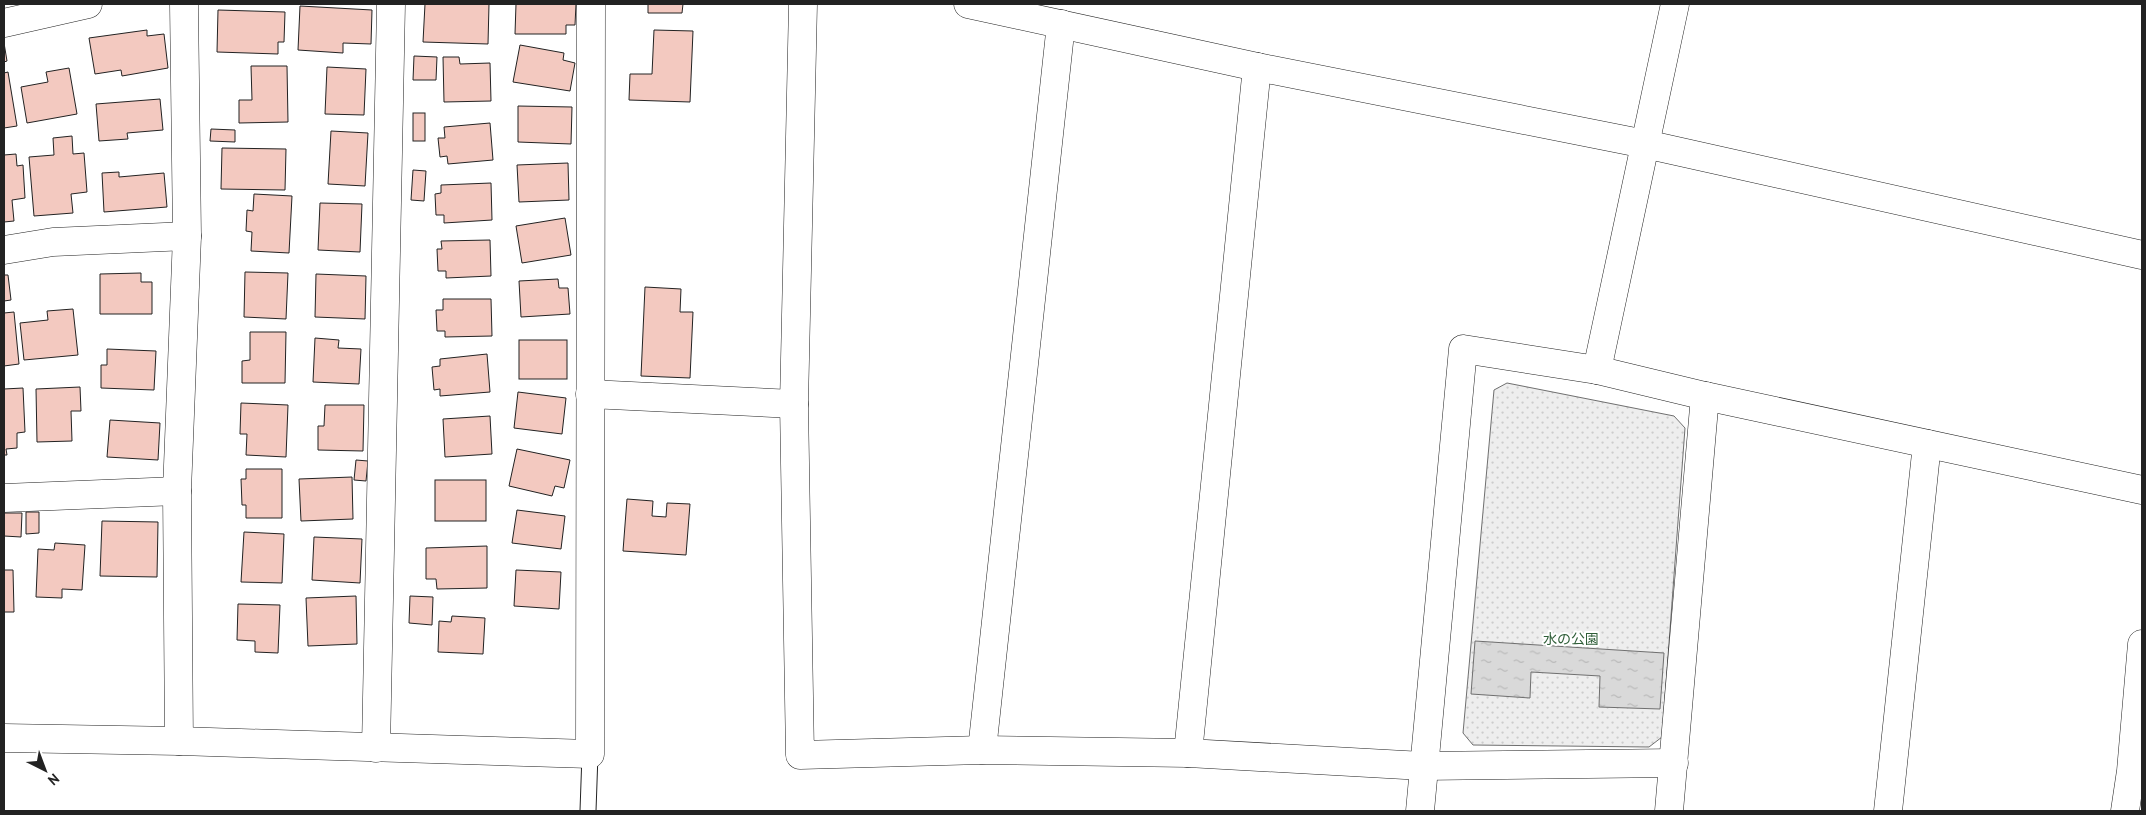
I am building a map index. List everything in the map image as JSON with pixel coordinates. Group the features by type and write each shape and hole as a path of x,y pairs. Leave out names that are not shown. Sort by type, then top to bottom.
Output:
{"street":[{"path":"4,23 88,4"},
{"path":"179,741 177,491 187,236 184,4"},
{"path":"376,748 391,4"},
{"path":"4,738 179,741 590,754 591,4"},
{"path":"803,4 794,404 800,754 982,750 1188,753 1423,766 1674,763"},
{"path":"968,4 1257,67 1645,144 2142,255"},
{"path":"1597,370 1675,4"},
{"path":"982,750 1061,24"},
{"path":"1188,753 1257,67"},
{"path":"4,250 53,242 187,236"},
{"path":"1420,811 1463,349 1597,370 1705,396 2142,490"},
{"path":"590,394 794,404"},
{"path":"1669,811 1705,396"},
{"path":"1888,811 1927,444"},
{"path":"4,498 177,491"},
{"path":"2125,811 2142,644"}],"lane":[{"path":"588,811 590,754"}],"green space":[{"name":"水の公園","path":"1507,383 1674,416 1685,428 1662,737 1649,747 1473,745 1463,733 1494,390"}],"water":[{"path":"1475,641 1664,653 1660,709 1599,707 1600,676 1531,672 1530,698 1471,694"}],"building":[{"path":"425,4 489,4 488,44 423,42"},
{"path":"516,4 576,4 575,25 566,25 566,34 515,34"},
{"path":"648,4 683,4 682,13 648,13"},
{"path":"300,6 372,10 371,44 343,43 343,53 298,50"},
{"path":"218,10 285,12 284,42 278,42 278,54 217,52"},
{"path":"147,30 147,36 164,34 168,68 122,76 121,70 95,74 89,38"},
{"path":"654,30 693,31 690,102 629,100 630,74 652,74"},
{"path":"4,43 7,61 4,62"},
{"path":"520,45 564,53 563,60 575,63 570,91 513,82"},
{"path":"414,56 437,57 436,80 413,80"},
{"path":"443,57 459,57 460,64 490,63 491,101 444,102"},
{"path":"251,66 287,66 288,122 239,123 239,100 252,100"},
{"path":"327,67 366,69 364,115 325,114"},
{"path":"69,68 77,114 27,123 21,87 48,82 46,72"},
{"path":"8,72 17,126 4,128 4,73"},
{"path":"160,99 163,130 127,133 128,139 99,141 96,104"},
{"path":"518,106 572,107 571,144 518,142"},
{"path":"413,113 425,113 425,141 413,141"},
{"path":"490,123 493,160 448,164 447,156 440,157 438,138 445,138 444,127"},
{"path":"211,129 235,130 235,142 210,141"},
{"path":"331,131 368,133 365,186 328,184"},
{"path":"72,136 73,154 84,153 87,192 71,194 73,213 34,216 29,157 54,155 53,138"},
{"path":"222,148 286,149 285,190 221,189"},
{"path":"16,154 17,166 23,165 25,198 12,200 14,221 4,222 4,155"},
{"path":"568,163 569,200 519,202 517,165"},
{"path":"413,170 426,171 424,201 411,200"},
{"path":"119,172 119,177 164,173 167,207 104,212 102,173"},
{"path":"491,183 492,220 444,223 444,215 436,215 435,194 441,193 441,185"},
{"path":"254,194 292,196 289,253 251,251 252,232 246,231 247,210 253,211"},
{"path":"320,203 362,204 360,252 318,250"},
{"path":"565,218 571,255 522,263 516,226"},
{"path":"490,240 491,276 446,278 446,271 438,271 437,249 442,249 441,241"},
{"path":"245,272 288,273 286,319 244,317"},
{"path":"141,273 141,282 152,282 152,314 100,314 100,274"},
{"path":"316,274 366,276 365,319 315,317"},
{"path":"4,275 8,275 11,300 4,301"},
{"path":"558,279 559,288 568,288 570,314 521,317 519,281"},
{"path":"645,287 681,289 680,312 693,312 690,378 641,376"},
{"path":"443,299 491,299 492,336 445,337 445,331 437,331 436,310 443,310"},
{"path":"73,309 78,355 24,360 20,323 48,320 47,311"},
{"path":"14,312 19,364 4,366 4,313"},
{"path":"250,332 286,332 285,383 242,383 242,361 250,360"},
{"path":"315,338 339,340 338,348 361,349 359,384 313,382"},
{"path":"519,340 567,340 567,379 519,379"},
{"path":"107,349 156,351 154,390 101,388 101,365 107,365"},
{"path":"487,354 490,392 440,396 440,389 434,390 432,367 440,366 440,359"},
{"path":"80,387 81,411 71,411 72,441 37,442 36,389"},
{"path":"23,388 25,432 17,433 17,448 6,449 7,455 4,455 4,389"},
{"path":"518,392 566,398 562,434 514,428"},
{"path":"241,403 288,405 286,457 246,455 247,434 240,434"},
{"path":"325,405 364,405 363,451 318,450 318,426 324,426"},
{"path":"490,416 492,454 445,457 443,419"},
{"path":"110,420 160,423 158,460 107,457"},
{"path":"517,449 570,460 564,488 555,486 552,496 509,486"},
{"path":"356,460 368,461 366,481 354,480"},
{"path":"246,469 282,469 282,518 246,518 246,505 242,505 241,479 246,479"},
{"path":"352,477 353,519 301,521 299,479"},
{"path":"435,480 486,480 486,521 435,521"},
{"path":"627,499 653,501 652,516 666,517 667,503 690,504 686,555 623,551"},
{"path":"517,510 565,516 561,549 512,543"},
{"path":"26,512 39,512 39,533 26,534"},
{"path":"4,513 22,513 21,537 4,536"},
{"path":"102,521 158,522 157,577 100,576"},
{"path":"244,532 284,534 282,583 241,582"},
{"path":"314,537 362,539 360,583 312,580"},
{"path":"55,543 85,545 82,590 62,589 62,598 36,597 38,549 54,550"},
{"path":"487,546 487,588 437,589 436,579 426,579 426,548"},
{"path":"4,570 13,570 14,612 4,612"},
{"path":"516,570 561,572 559,609 514,606"},
{"path":"356,596 357,644 308,646 306,598"},
{"path":"410,596 433,597 432,625 409,623"},
{"path":"238,604 280,605 278,653 255,652 255,641 237,640"},
{"path":"452,616 485,618 483,654 438,652 439,621 451,622"}]}
